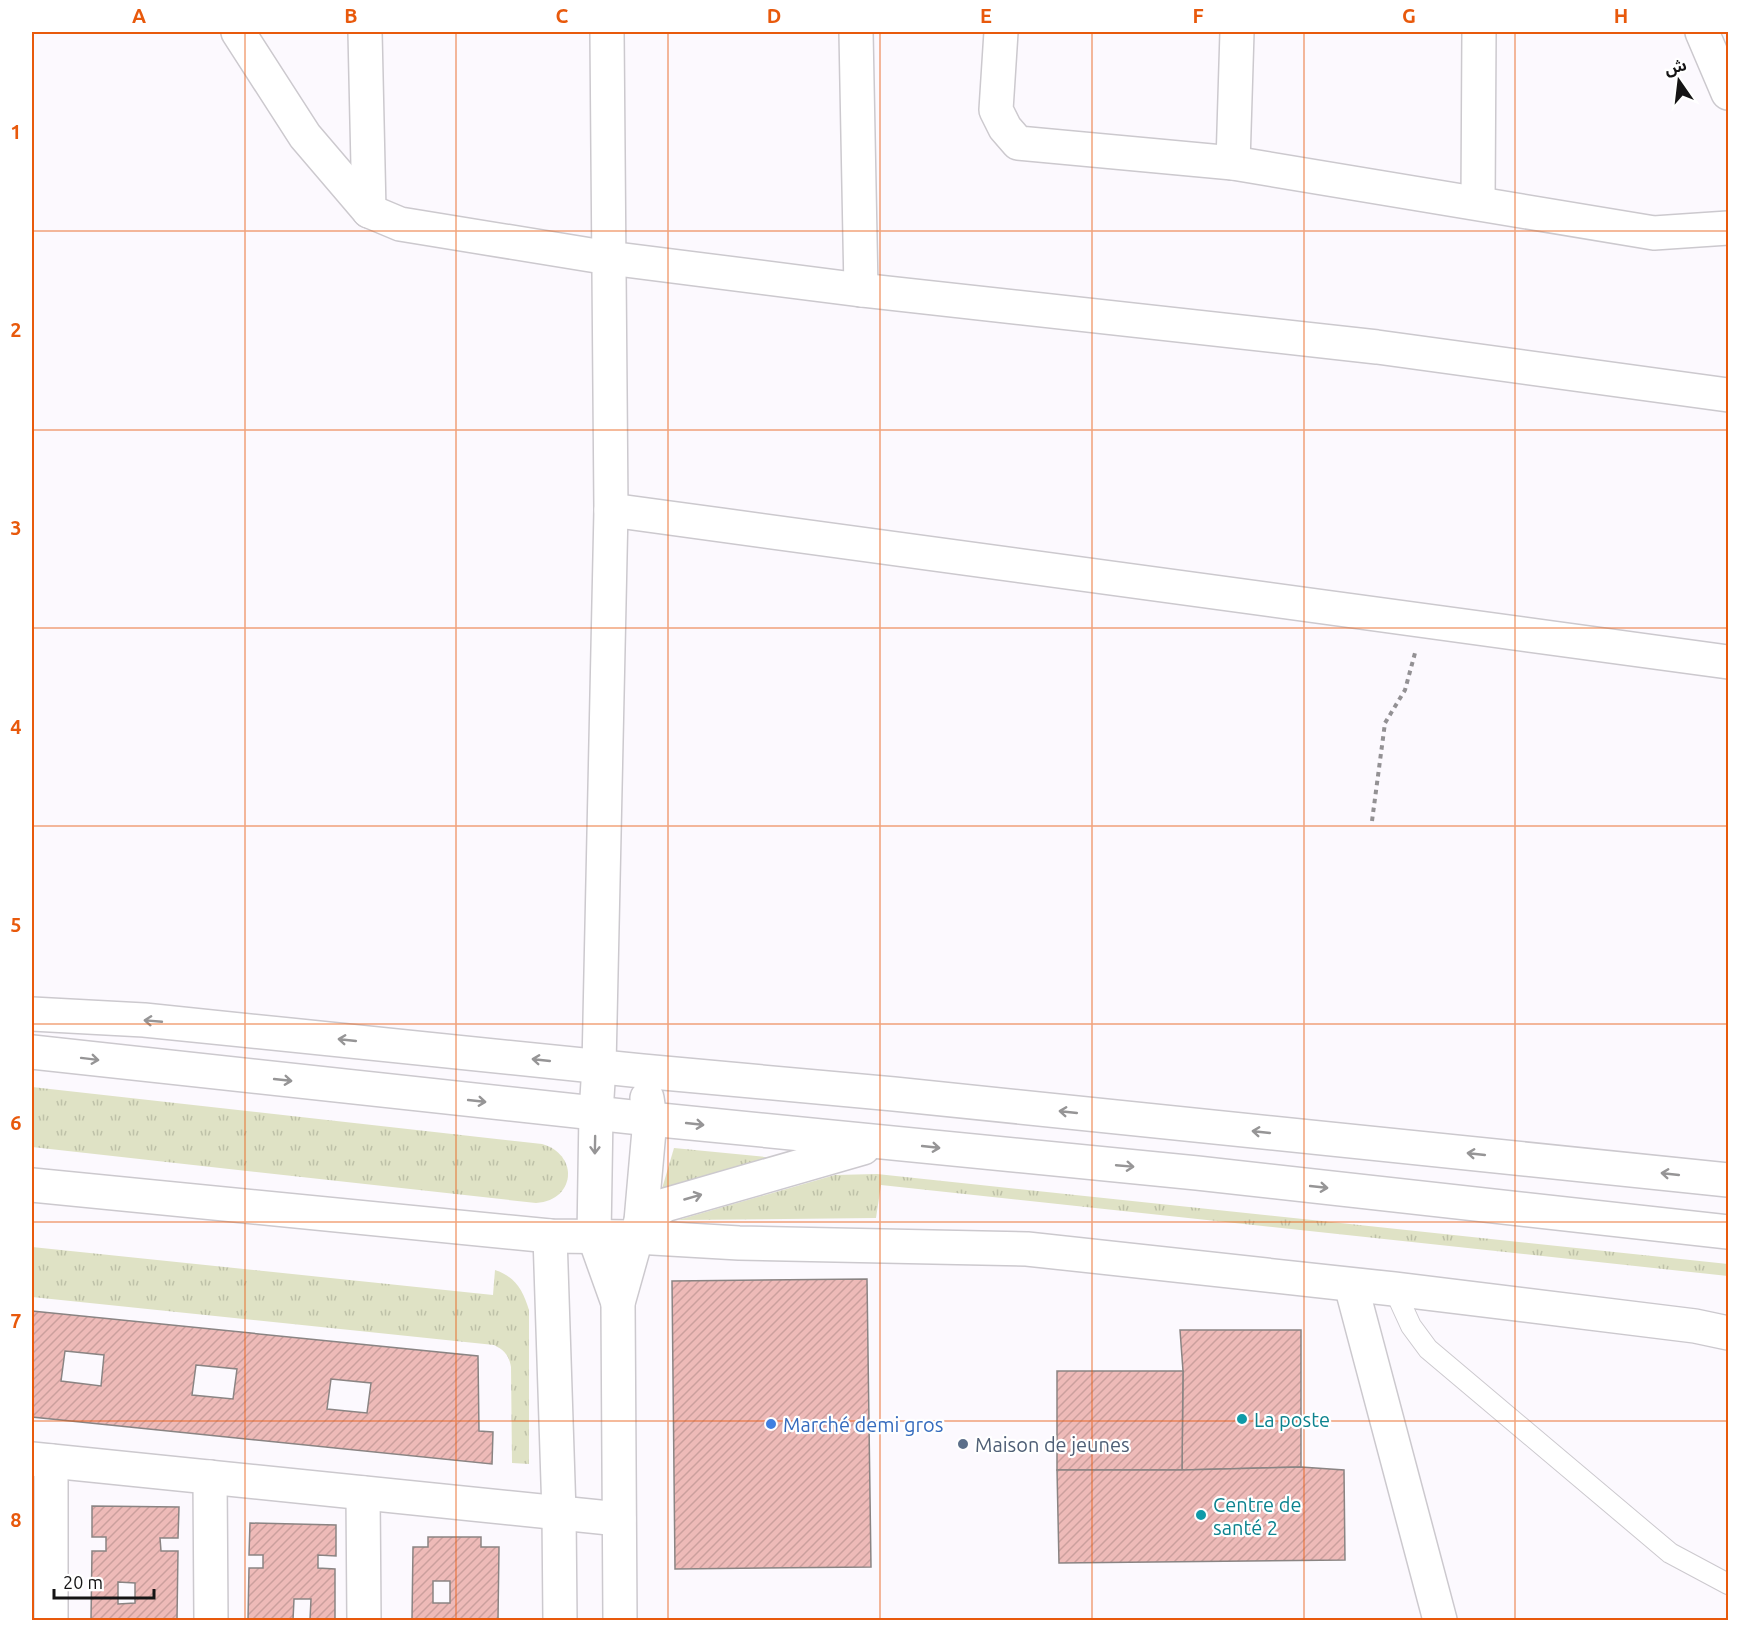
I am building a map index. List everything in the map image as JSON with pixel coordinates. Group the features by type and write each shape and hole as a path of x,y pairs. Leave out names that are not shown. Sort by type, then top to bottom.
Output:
{"street":[{"path":"238,32 305,136 369,211 400,224 609,258 861,290 1377,347 1728,395"},
{"path":"365,32 369,211"},
{"path":"607,32 611,510 594,1236 618,1303"},
{"path":"856,32 861,290"},
{"path":"1001,32 996,110 1005,128 1018,143 1233,163 1654,233 1728,228"},
{"path":"1233,163 1237,32"},
{"path":"1478,203 1479,32"},
{"path":"1702,32 1728,93"},
{"path":"611,510 1728,662"},
{"path":"32,1014 144,1020 1728,1179"},
{"path":"32,1052 650,1119 1197,1173 1728,1232"},
{"path":"620,1620 618,1303 638,1229 650,1119 642,1071"},
{"path":"638,1229 665,1205 838,1154 886,1143"},
{"path":"32,1185 550,1236 594,1236 638,1229 739,1243 1027,1249 1394,1289 1695,1326 1728,1333"},
{"path":"550,1236 560,1620"},
{"path":"1352,1285 1440,1620"},
{"path":"51,1620 41,1460 619,1519"},
{"path":"210,1477 211,1620"},
{"path":"363,1493 364,1620"}],"lane":[{"path":"1394,1289 1411,1326 1428,1349 1670,1553 1728,1584"}],"path":[{"path":"1372,821 1385,723 1408,680 1421,620"}],"green space":[{"path":"32,1087 542,1144 563,1158 568,1177 559,1194 549,1200 536,1203 32,1147"},
{"path":"674,1148 776,1158 661,1192"},
{"path":"877,1174 1728,1264 1728,1276 881,1185 876,1218 678,1220 835,1175"},
{"path":"32,1247 493,1295 495,1270 502,1273 518,1285 529,1310 529,1464 512,1463 511,1367 506,1353 494,1345 32,1297"}],"building":[{"name":"Marché demi gros","path":"867,1279 871,1567 675,1569 672,1281"},
{"path":"32,1311 478,1356 479,1431 493,1432 492,1464 32,1417","holes":["65,1351 104,1355 101,1386 61,1381","196,1365 237,1369 233,1399 192,1395","331,1379 371,1383 367,1413 327,1409"]},
{"name":"La poste","path":"1180,1330 1301,1330 1301,1467 1182,1470 1183,1371"},
{"path":"1057,1371 1183,1371 1182,1470 1057,1470"},
{"name":"Centre de santé 2","path":"1301,1467 1344,1470 1345,1560 1059,1563 1057,1470"},
{"path":"92,1506 179,1507 178,1538 160,1538 161,1551 178,1551 177,1620 91,1620 92,1551 106,1551 106,1537 92,1537","holes":["118,1582 135,1583 135,1603 118,1604"]},
{"path":"250,1523 336,1525 336,1556 318,1555 318,1568 335,1569 335,1620 310,1620 311,1599 294,1599 293,1620 248,1620 249,1568 263,1568 263,1555 249,1555"},
{"path":"428,1537 481,1537 481,1547 499,1547 498,1620 412,1620 413,1547 428,1547","holes":["433,1581 450,1581 450,1603 433,1603"]}],"place":[{"name":"La poste","path":"1242,1419"},
{"name":"Marché demi gros","path":"771,1424"},
{"name":"Maison de jeunes","path":"963,1444"},
{"name":"Centre de santé 2","path":"1201,1515"}]}
